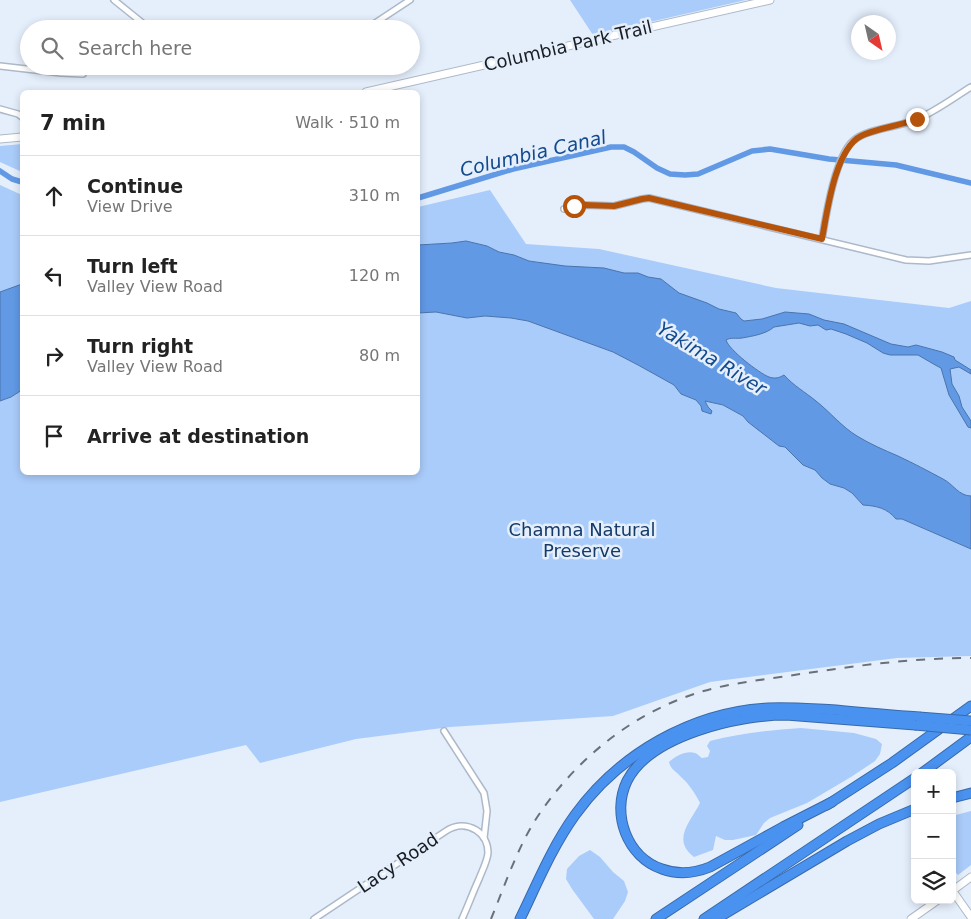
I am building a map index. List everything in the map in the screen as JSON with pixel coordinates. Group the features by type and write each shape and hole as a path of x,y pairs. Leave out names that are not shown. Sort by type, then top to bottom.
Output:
{"highway":[{"path":"656,919 892,763 971,706"},
{"path":"520,919 563,835 586,800 605,780 643,750 688,726 719,716 748,710 804,708 917,721 971,730"},
{"path":"832,802 719,863 703,870 685,873 662,870 645,860 634,848 627,836 620,814 620,801 628,779 635,769 652,753 697,731 723,723 772,715 917,721 971,721"},
{"path":"927,769 971,737"},
{"path":"704,919 911,781"},
{"path":"956,797 971,793"},
{"path":"716,919 847,841 879,824 911,811"}],"main road":[{"name":"Columbia Park Trail","path":"375,90 770,0"},
{"path":"0,139 20,137"},
{"path":"956,887 971,877"},
{"path":"956,896 971,917"},
{"path":"911,919 932,904"}],"street":[{"path":"114,0 139,20"},
{"path":"380,20 410,0"},
{"path":"0,66 20,68"},
{"path":"822,239 830,195 840,164 849,146 857,138 866,134 917,119 971,86"},
{"path":"0,109 20,116"},
{"path":"564,209 585,205 614,206 649,198 896,258 929,261 971,256"},
{"path":"444,731 484,793 487,811 484,839 487,849 487,860 462,919"},
{"name":"Lacy Road","path":"314,919 450,828 469,826 477,830 484,839"}],"green space":[{"path":"570,0 746,0 593,35"},
{"path":"20,144 20,171 0,162 0,146"},
{"path":"0,185 20,194 20,285 0,292"},
{"path":"490,190 526,244 599,249 776,288 949,308 971,301 971,500 538,262 529,261 499,252 487,246 466,241 420,245 420,207"},
{"name":"Chamna Natural Preserve","path":"436,312 467,318 485,316 528,321 613,352 674,385 681,394 696,400 701,406 702,411 710,414 711,412 705,401 723,405 743,416 748,422 784,446 803,465 815,470 830,484 844,488 852,493 863,505 881,508 889,512 896,519 902,519 971,549 971,656 897,658 710,682 613,716 450,727 356,739 260,763 246,745 0,802 0,401 20,391 20,475 420,475 420,313"},
{"path":"801,728 854,733 876,739 882,744 880,754 875,761 807,803 770,818 756,835 733,840 725,840 716,836 713,850 694,857 687,851 683,837 700,803 694,792 672,769 669,762 688,752 695,753 702,758 708,757 710,751 707,746 710,741 755,732"},
{"path":"971,811 971,865 958,875 956,873 956,815"},
{"path":"590,850 600,857 624,881 628,892 625,901 613,919 594,919 566,879 567,869 579,856"}],"water":[{"name":"Yakima River","path":"466,241 487,246 499,252 529,261 565,266 604,268 624,273 638,273 661,279 679,293 719,309 736,313 744,321 762,319 785,312 809,314 824,320 844,324 891,344 908,347 916,345 954,357 955,360 971,370 971,374 959,367 950,369 952,384 959,396 962,407 971,421 971,428 968,427 949,395 941,368 918,355 890,355 846,334 831,329 826,330 818,325 810,326 799,323 774,327 755,335 726,340 738,355 764,375 775,378 784,375 857,436 947,481 963,494 971,496 971,549 902,519 896,519 889,512 881,508 863,505 852,493 844,488 830,484 815,470 803,465 785,447 779,446 743,416 723,405 705,401 712,411 711,414 702,411 701,406 696,400 681,394 674,385 613,352 528,321 485,316 467,318 436,312 420,313 420,245"},
{"path":"20,285 20,391 0,401 0,292"}],"waterway":[{"name":"Columbia Canal","path":"420,197 513,169 611,147 624,147 670,174 698,174 752,151 770,149 829,159 896,165 971,183"},
{"name":"Columbia Canal","path":"0,171 12,179 20,181"}],"railway":[{"path":"491,919 519,851 540,813 575,770 595,751 640,719 664,706 689,696 734,684 882,663 926,659 971,658"}],"route":[{"path":"574,206 597,205 607,207 649,198 822,239 832,187 849,146 857,138 866,134 917,119"}]}
